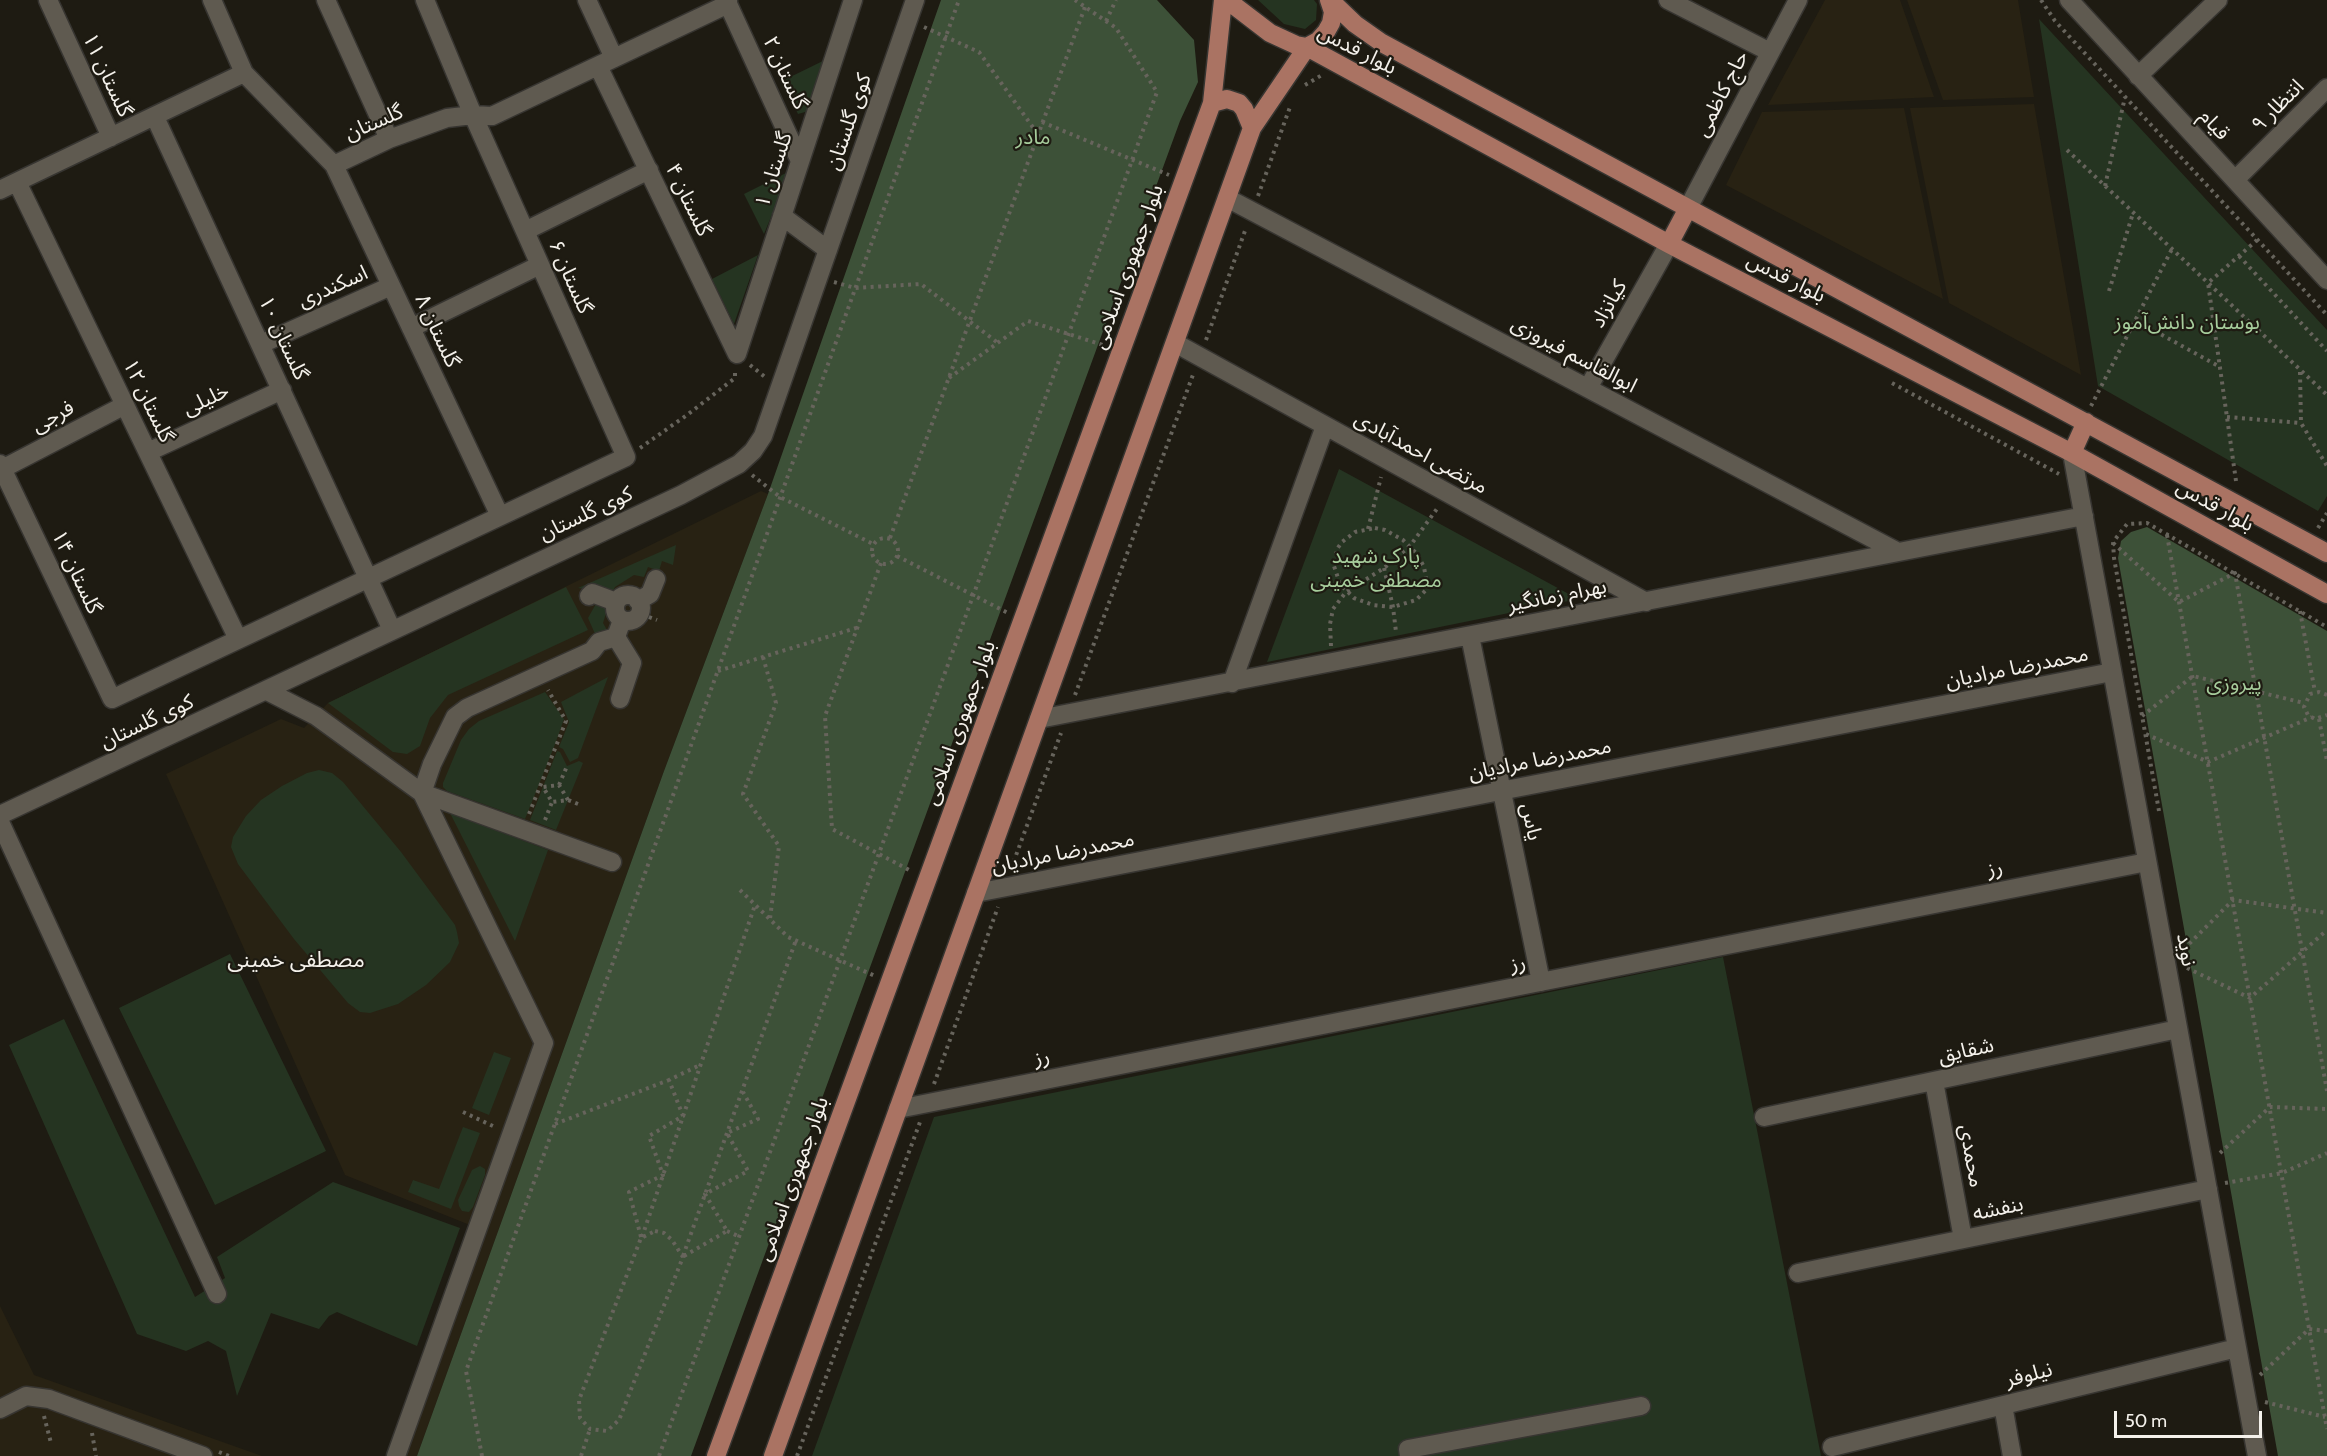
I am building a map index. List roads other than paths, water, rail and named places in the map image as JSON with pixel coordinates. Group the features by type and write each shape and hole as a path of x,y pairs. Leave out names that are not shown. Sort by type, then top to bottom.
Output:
{"main road":[{"name":"بلوار قدس","path":"1225,0 1270,33 1296,45 1307,47 1670,243 2072,453 2327,594"},
{"name":"بلوار جمهوری اسلامی","path":"716,1456 1212,103 1225,0"},
{"name":"بلوار قدس","path":"1329,0 1355,24 1382,43 2327,553"},
{"path":"773,1456 1252,128 1307,47 1318,41 1331,23 1332,12 1329,0"},
{"path":"1212,103 1227,99 1239,103 1252,128"},
{"path":"1670,243 1688,210"},
{"path":"2072,453 2086,422"}],"street":[{"path":"0,190 244,73 212,0"},
{"path":"326,0 388,139"},
{"name":"گلستان ۶","path":"425,0 473,115 626,457 500,516"},
{"name":"گلستان ۴","path":"587,0 606,62 649,170 737,354"},
{"name":"کوی گلستان","path":"0,815 681,495 739,464 753,451 763,436 915,0"},
{"path":"1668,0 1770,52"},
{"name":"حاج کاظمی","path":"1688,210 1798,0"},
{"name":"قیام","path":"2069,0 2326,278"},
{"path":"2138,76 2218,0"},
{"name":"گلستان ۱۱","path":"52,2 111,136"},
{"name":"گلستان","path":"244,73 334,165 388,139 447,118 473,115 492,116 728,2"},
{"name":"گلستان ۲","path":"728,2 800,160"},
{"name":"گلستان ۱","path":"737,354 851,2"},
{"name":"انتظار ۹","path":"2235,180 2327,88"},
{"name":"گلستان ۱۰","path":"154,117 392,630"},
{"name":"گلستان ۸","path":"334,165 500,516"},
{"path":"525,231 649,170"},
{"name":"گلستان ۱۲","path":"18,182 238,639"},
{"name":"ابوالقاسم فیروزی","path":"1227,198 1898,552"},
{"path":"782,216 828,250"},
{"name":"کیانزاد","path":"1588,387 1670,243"},
{"path":"411,328 540,265"},
{"name":"اسکندری","path":"261,344 391,286"},
{"name":"مرتضی احمدآبادی","path":"1175,343 1646,602"},
{"name":"خلیلی","path":"148,452 282,390"},
{"name":"فرجی","path":"1,467 125,405"},
{"path":"1232,683 1325,426"},
{"name":"نوید","path":"2072,453 2257,1456"},
{"name":"گلستان ۱۴","path":"1,467 7,495 112,699 238,639"},
{"path":"238,639 500,516"},
{"name":"بهرام زمانگیر","path":"1039,719 2084,516"},
{"path":"638,601 650,594 656,579"},
{"path":"589,596 592,593 616,602 627,596 638,601"},
{"path":"396,1456 544,1043 422,793 436,756 455,717 467,708 592,651 599,642 637,617 640,609 638,601"},
{"path":"616,602 615,610 619,629 632,663 620,699"},
{"name":"یاس","path":"1470,636 1541,982"},
{"name":"محمدرضا مرادیان","path":"976,893 2112,672"},
{"path":"267,691 316,716 422,793 612,862"},
{"path":"0,822 217,1294"},
{"name":"رز","path":"898,1109 2147,862"},
{"name":"شقایق","path":"1764,1117 2178,1029"},
{"name":"محمدی","path":"1934,1081 1963,1239"},
{"name":"بنفشه","path":"1798,1273 2208,1189"},
{"name":"نیلوفر","path":"1832,1447 2237,1348"},
{"path":"0,1409 26,1396 49,1399 203,1456"},
{"path":"2002,1405 2012,1456"},
{"path":"1408,1452 1449,1449 1641,1406"}],"district":[{"name":"مصطفی خمینی","path":"296,961"}],"park label":[{"name":"مادر","path":"1033,138"},
{"name":"بوستان دانش‌آموز","path":"2187,323"},
{"name":"پارک شهید مصطفی خمینی","path":"1376,569"},
{"name":"پیروزی","path":"2234,684"}]}
